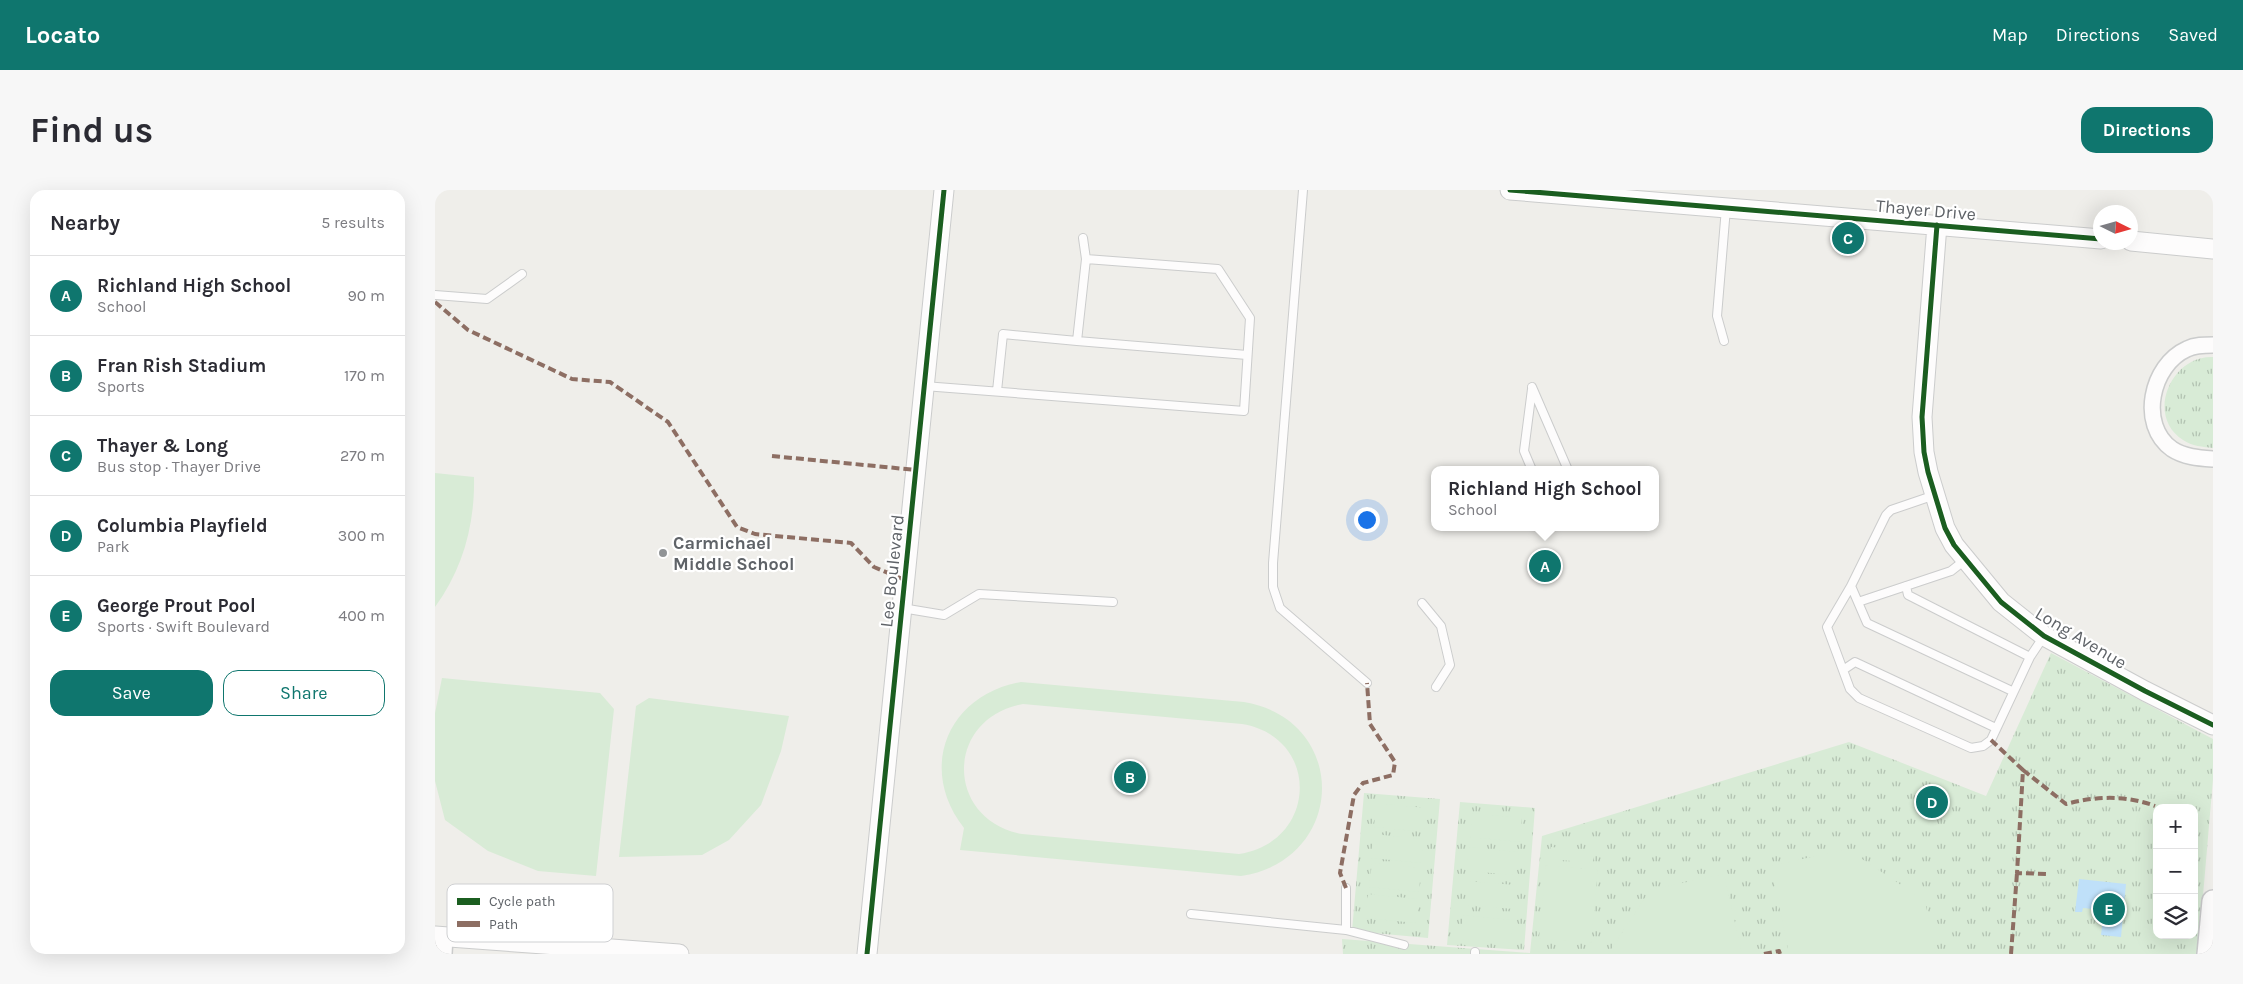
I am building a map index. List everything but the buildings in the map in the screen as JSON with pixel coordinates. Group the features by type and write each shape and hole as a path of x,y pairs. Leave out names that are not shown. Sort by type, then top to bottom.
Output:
{"main road":[{"path":"2208,954 2213,901"}],"street":[{"name":"Lee Boulevard","path":"867,954 944,190"},
{"name":"Thayer Drive","path":"1510,190 2093,238"},
{"name":"Long Avenue","path":"1937,225 1922,417 1924,452 1945,528 1965,560 2001,602 2044,636 2145,691 2213,725"},
{"path":"2138,243 2213,249"},
{"path":"2213,345 2195,346 2174,357 2165,367 2157,383 2152,407 2157,431 2163,441 2184,454 2213,459"},
{"path":"441,942 679,954"}],"lane":[{"path":"1303,190 1273,563 1273,588 1280,608 1367,683"},
{"path":"1724,341 1717,316 1726,208"},
{"path":"1077,341 1086,260 1083,238"},
{"path":"924,386 1244,411 1250,318 1218,269 1086,260"},
{"path":"435,295 487,299 522,274"},
{"path":"997,391 1003,334 1247,355"},
{"path":"1530,466 1524,451 1532,388 1566,466"},
{"path":"1935,494 1891,510 1886,515 1851,586 1827,627 1850,689 1859,698 1951,740 1971,748 1983,746 1991,740 2012,691 2030,657 2044,636"},
{"path":"1858,602 1951,571 1965,560"},
{"path":"1851,586 1867,623 2012,691"},
{"path":"1906,586 1908,595 2030,657"},
{"path":"902,608 944,615 979,594 1113,602"},
{"path":"1422,603 1441,626 1450,665 1436,687"},
{"path":"1843,670 1855,662 1996,728"},
{"path":"1346,888 1346,930"},
{"path":"1191,914 1346,930 1404,945"}],"green space":[{"path":"2213,357 2213,448 2198,446 2183,440 2172,429 2166,417 2165,403 2168,389 2175,376 2185,366 2198,359"},
{"path":"435,473 474,477 474,495 469,529 460,562 435,607"},
{"path":"2051,653 2213,739 2213,779 2198,954 1343,954 1342,939 1530,953 1542,836 1849,742 1986,796"},
{"path":"442,678 600,693 614,709 596,876 538,871 488,851 445,820 435,781 435,713"},
{"path":"1021,682 1244,702 1279,714 1303,735 1318,761 1322,790 1316,819 1301,845 1276,865 1241,876 960,850 964,828 950,805 943,782 942,759 947,737 958,718 975,702 996,690","holes":["1023,704 1242,724 1268,733 1286,748 1297,768 1300,789 1295,811 1284,830 1265,846 1239,854 1022,834 996,825 978,809 967,790 964,769 968,747 979,728 997,713"]},
{"path":"649,698 789,716 781,751 761,805 729,840 702,855 619,857 636,706"},
{"path":"1364,793 1440,799 1428,938 1352,931"},
{"path":"1460,802 1535,808 1524,950 1447,945"},
{"path":"1376,803 1426,808 1424,832 1374,827"},
{"path":"1472,813 1522,818 1520,842 1470,837"},
{"path":"1373,834 1423,839 1421,863 1371,858"},
{"path":"1469,847 1519,852 1516,875 1467,871"},
{"path":"1551,847 1594,851 1593,863 1550,859"},
{"path":"1847,849 1925,901 1936,954 1789,954 1771,866"},
{"path":"1372,863 1421,868 1419,892 1369,887"},
{"path":"1546,865 1598,870 1591,943 1539,938"},
{"path":"1724,874 1742,954 1608,954 1650,890"},
{"path":"1467,881 1516,885 1514,909 1465,905"},
{"path":"1368,894 1418,899 1416,923 1366,918"},
{"path":"1463,915 1513,920 1511,943 1461,939"}],"water":[{"path":"2079,879 2126,884 2121,937 2101,935 2104,910 2083,908 2082,912 2075,912"}],"marked path":[{"path":"435,302 468,330 572,379 610,382 668,422 737,527 755,534 851,543 874,567 905,580"},
{"path":"772,456 916,470"},
{"path":"1346,888 1340,873 1354,795 1363,783 1393,775 1395,762 1370,724 1367,683"},
{"path":"1991,740 2023,770 2017,873 2046,874"},
{"path":"2023,770 2066,804 2088,799 2122,798 2153,805"},
{"path":"2011,954 2017,873"},
{"path":"1764,954 1779,951 1780,954"}],"cycle path":[{"path":"867,954 944,190"},
{"path":"1510,190 2093,238"},
{"path":"1937,225 1922,417 1924,452 1928,472 1945,528 1954,545 2001,602 2044,636 2145,691 2213,725"}],"place":[{"name":"Thayer & Long","path":"1848,238"},
{"name":"Carmichael Middle School","path":"663,553"},
{"name":"Richland High School","path":"1545,566"},
{"name":"Fran Rish Stadium","path":"1130,777"},
{"name":"Columbia Playfield","path":"1932,802"},
{"name":"George Prout Pool","path":"2109,909"}]}
